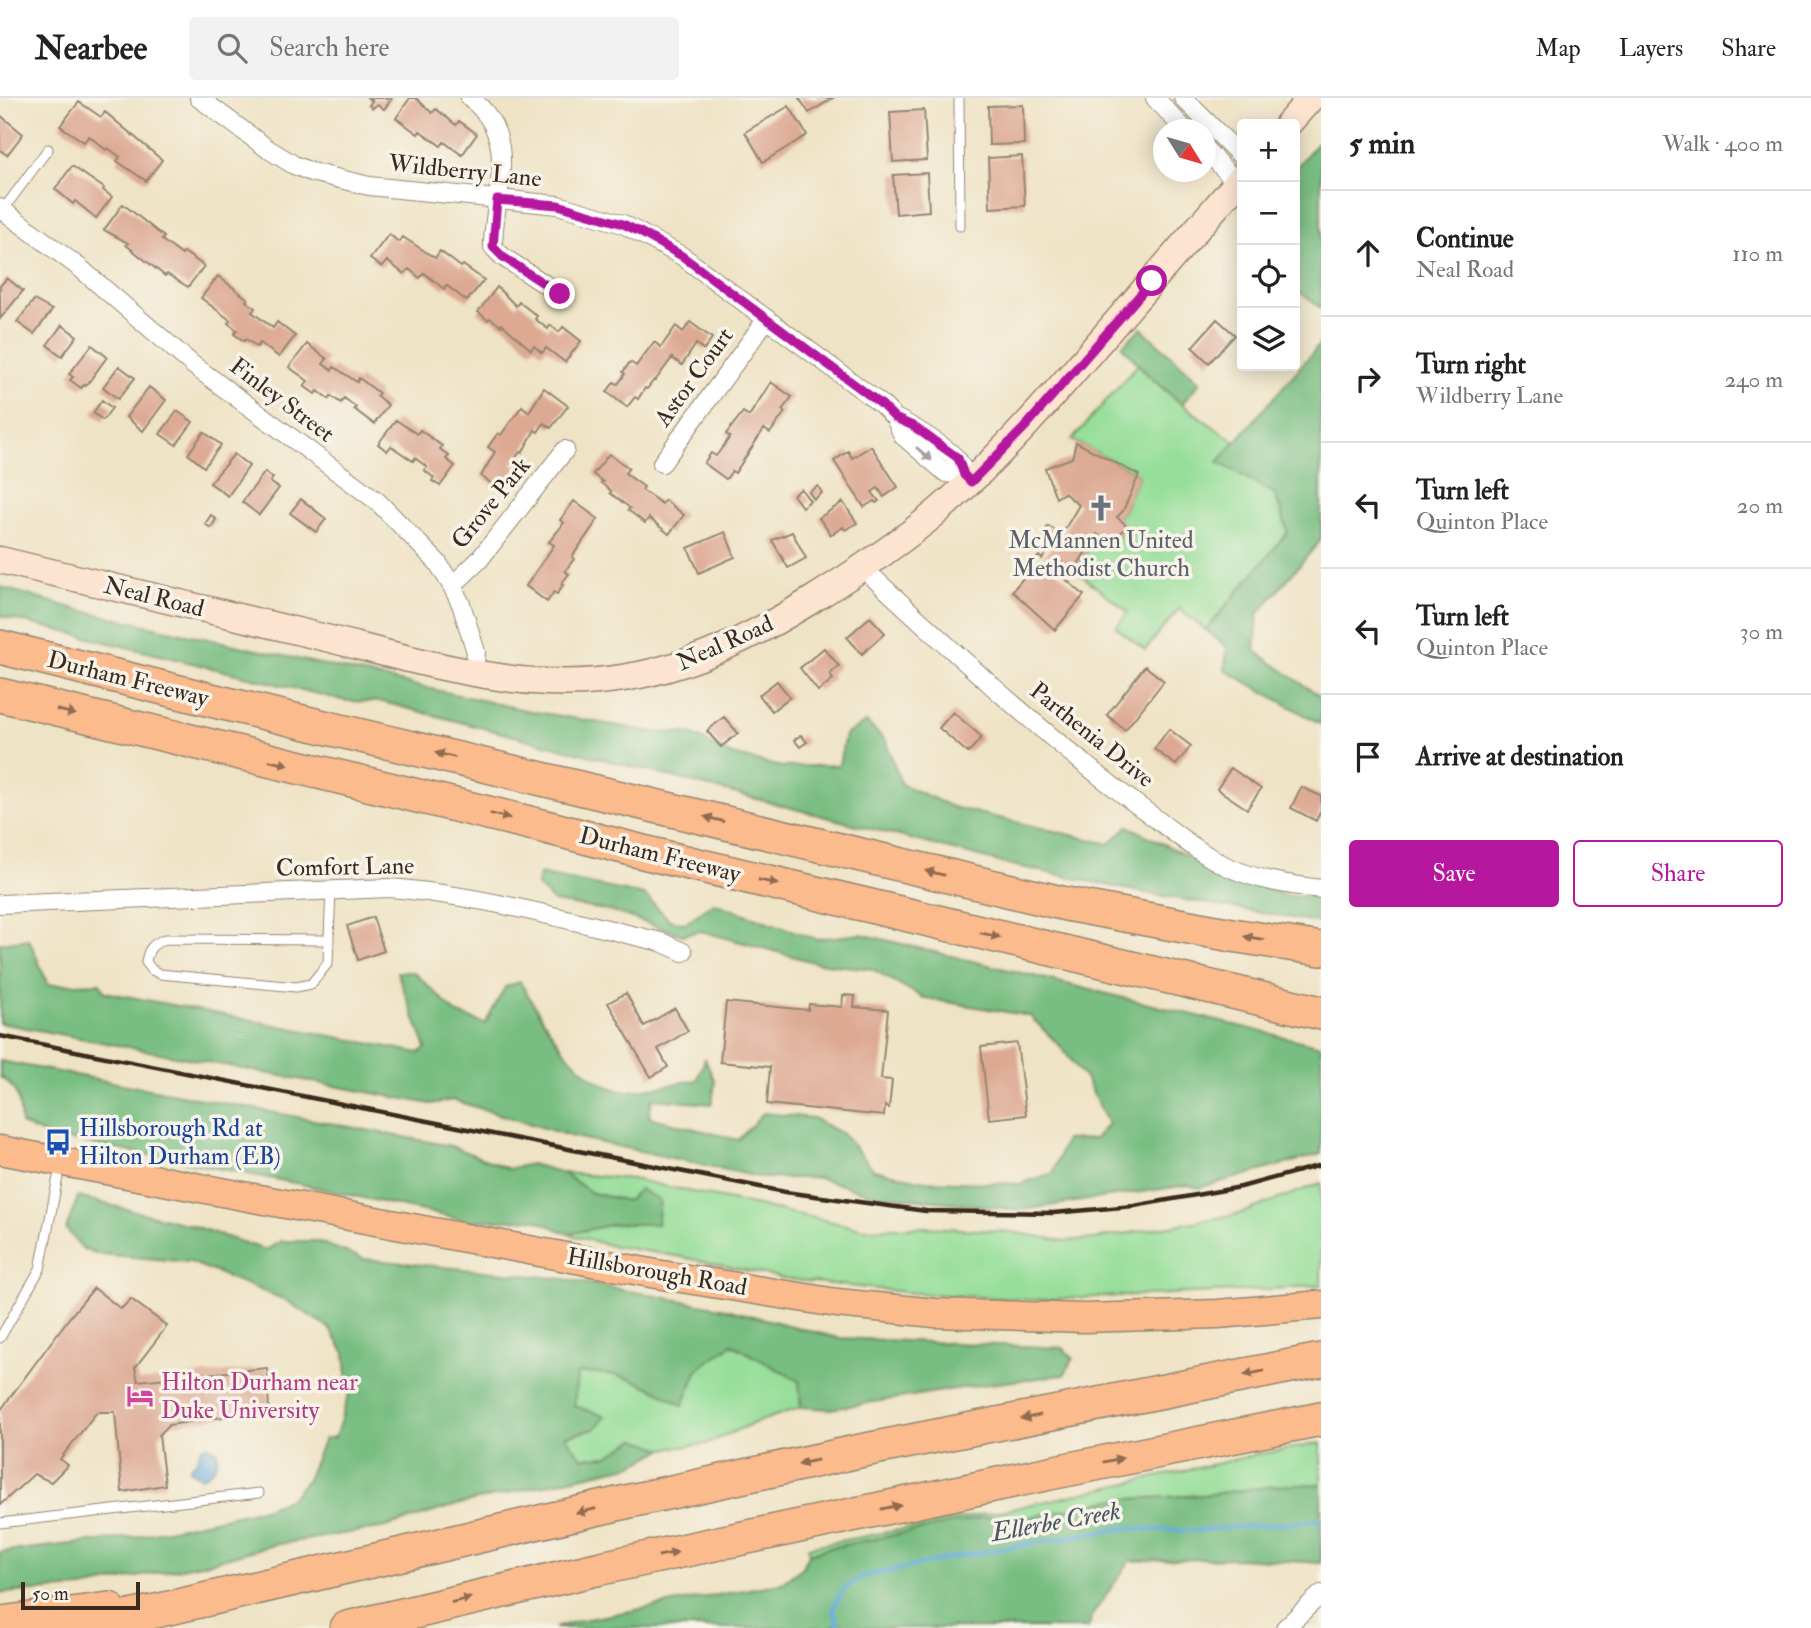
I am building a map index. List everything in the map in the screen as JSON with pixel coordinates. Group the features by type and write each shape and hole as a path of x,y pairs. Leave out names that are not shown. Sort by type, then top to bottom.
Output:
{"highway":[{"name":"Durham Freeway","path":"0,647 219,702 1066,904 1321,949"},
{"name":"Durham Freeway","path":"0,695 1321,1013"},
{"path":"83,1628 643,1498 860,1451 1321,1360"},
{"path":"346,1628 601,1568 1321,1419"},
{"path":"445,1628 560,1597 601,1568"},
{"path":"0,1623 83,1611 184,1605"}],"main road":[{"name":"Hillsborough Road","path":"0,1150 656,1274 837,1303 935,1313 1084,1318 1218,1314 1321,1305"}],"street":[{"name":"Wildberry Lane","path":"199,98 268,149 294,166 312,172 369,186 558,205 623,224 682,256 881,404 895,418 913,426 958,458 968,478"},
{"path":"470,98 492,121 500,140 503,159 493,247 503,257 560,294"},
{"path":"1155,98 1175,119"},
{"path":"1183,98 1237,152"},
{"path":"1292,119 1311,98"},
{"path":"1216,159 1237,177"},
{"name":"Neal Road","path":"0,560 474,673 548,682 577,682 649,673 680,666 702,659 762,631 862,566 936,513 968,478 1026,426 1238,182"},
{"name":"Finley Street","path":"1,209 80,268 194,365 377,500 432,556 452,586 461,604 476,652 474,673"},
{"name":"Astor Court","path":"662,463 766,320"},
{"name":"Grove Park","path":"452,586 479,560 565,450"},
{"name":"Parthenia Drive","path":"862,566 1053,738 1188,842 1228,867 1251,876 1321,889"},
{"name":"Comfort Lane","path":"0,904 389,888 430,891 488,902 661,942 683,952"},
{"path":"1285,1628 1321,1594"}],"lane":[{"path":"959,98 960,226"},
{"path":"1,209 48,149"},
{"path":"329,940 165,939 154,943 148,951 146,962 152,970 160,974 296,987 310,984 321,975 328,963 329,940 331,889"},
{"path":"0,1338 40,1269 61,1161"},
{"path":"0,1524 259,1493"}],"green space":[{"path":"1321,138 1321,308 1300,293 1300,163"},
{"path":"1141,328 1200,382 1182,404 1147,374 1122,346"},
{"path":"1321,343 1321,540 1258,614 1255,651 1321,697 1321,724 1225,670 1227,647 1206,630 1288,532 1275,494 1218,462 1297,371 1300,371 1300,367"},
{"path":"1138,364 1172,396 1235,442 1219,462 1275,494 1288,532 1206,630 1179,609 1145,650 1116,627 1128,612 1075,570 1097,534 1111,545 1126,527 1117,517 1123,511 1139,475 1072,440"},
{"path":"0,587 79,610 525,710 654,732 689,733 732,755 782,767 839,765 845,735 866,722 886,741 901,784 952,807 1109,844 1128,826 1218,872 1288,896 1321,897 1321,923 1145,893 1007,864 383,702 346,701 0,616"},
{"path":"539,874 644,895 670,920 685,923 714,903 816,939 861,934 1321,1046 1321,1154 1199,1188 1188,1185 1021,1210 871,1194 819,1178 764,1178 570,1136 453,1100 431,1104 0,1023 0,943 29,939 48,985 100,983 105,992 419,1053 426,1048 397,972 414,972 456,1013 485,1024 505,987 520,982 550,1031 575,1062 605,1085 622,1091 697,1080 705,1059 715,1082 712,1104 652,1099 649,1117 738,1140 763,1113 813,1118 844,1135 874,1170 925,1181 1020,1184 1053,1173 1065,1140 1095,1139 1108,1124 1087,1081 1060,1046 1030,1016 924,998 872,969 817,963 701,931 682,935 611,911 554,902 537,886"},
{"path":"0,1061 451,1146 509,1169 531,1164 563,1173 592,1193 627,1201 640,1189 660,1201 657,1224 614,1224 568,1234 535,1219 468,1221 300,1184 48,1136 21,1124 15,1091 0,1077"},
{"path":"563,1173 632,1179 865,1229 927,1227 1011,1232 1065,1241 1095,1239 1239,1214 1321,1183 1321,1285 1030,1300 913,1293 787,1279 609,1245 568,1234 614,1224 657,1224 627,1201 592,1193"},
{"path":"78,1197 190,1225 266,1250 281,1241 316,1241 364,1259 564,1279 726,1309 838,1338 1063,1348 1073,1358 1064,1375 980,1385 830,1409 801,1407 799,1381 732,1344 698,1369 683,1405 656,1390 621,1376 577,1373 574,1406 605,1416 595,1429 565,1436 582,1458 608,1456 636,1439 663,1449 633,1465 456,1505 386,1527 273,1545 211,1562 82,1588 0,1593 0,1552 135,1537 264,1509 291,1498 307,1480 324,1439 335,1437 349,1395 345,1353 329,1328 285,1300 190,1262 99,1254 83,1249 66,1229"},
{"path":"732,1344 799,1381 801,1407 706,1444 663,1449 636,1439 608,1456 582,1458 565,1436 595,1429 604,1416 574,1406 577,1373 605,1372 641,1381 682,1405 698,1369"},
{"path":"1321,1443 1321,1484 1111,1500 1025,1518 986,1517 809,1554 808,1547 1006,1510"},
{"path":"1321,1484 1321,1563 1239,1558 1130,1561 1093,1614 1088,1628 848,1628 838,1622 831,1628 555,1628 577,1621 782,1583 803,1567 809,1554 824,1549 986,1517 1025,1518 1111,1500"}],"water":[{"path":"206,1445 217,1450 217,1459 213,1469 202,1477 191,1472 190,1467 197,1461 201,1448"}],"building":[{"path":"368,98 392,98 384,109 377,104 373,108 369,105 372,101"},
{"path":"410,98 416,98 432,113 436,109 456,125 459,121 477,134 462,155 444,142 441,146 420,131 418,134 396,118"},
{"path":"799,98 833,98 809,113"},
{"path":"79,102 101,117 105,112 162,160 146,181 117,161 120,157 108,148 106,150 89,136 84,142 60,126"},
{"path":"1023,105 1024,144 989,145 988,106"},
{"path":"789,106 807,135 763,162 745,132"},
{"path":"924,110 927,160 893,162 890,112"},
{"path":"0,115 23,134 7,155 0,150"},
{"path":"1022,156 1025,206 990,208 988,158"},
{"path":"72,166 104,188 112,197 96,218 55,189"},
{"path":"927,173 929,211 896,214 893,175"},
{"path":"123,204 164,237 162,240 182,255 184,252 204,266 188,287 167,274 165,276 126,245 128,243 104,230"},
{"path":"389,234 399,242 403,237 435,258 440,251 484,280 467,301 446,285 444,289 424,273 420,278 409,269 404,274 387,261 382,267 370,259"},
{"path":"218,276 248,299 246,301 255,308 252,312 273,328 277,322 295,336 279,357 260,343 257,347 234,334 237,330 228,323 230,320 201,298"},
{"path":"7,278 23,291 0,319 0,286"},
{"path":"497,287 516,306 519,302 537,316 535,319 548,329 550,325 559,332 563,327 581,341 565,362 546,348 542,353 534,346 531,350 502,324 501,326 490,318 488,320 478,312"},
{"path":"34,300 52,310 34,334 17,322"},
{"path":"1217,319 1235,335 1209,363 1192,347"},
{"path":"690,322 712,338 704,350 696,344 682,365 672,358 655,381 627,407 607,392 614,382 618,384 630,362 636,366 654,342 661,347 676,326 683,332"},
{"path":"62,325 77,336 62,356 47,345"},
{"path":"307,344 327,359 323,364 332,370 334,367 357,382 359,378 379,393 377,396 388,405 374,424 344,398 341,403 318,391 315,394 304,386 308,381 289,367"},
{"path":"92,345 107,357 86,386 81,388 70,380 73,377 69,374"},
{"path":"119,366 135,378 118,399 103,387"},
{"path":"771,382 792,397 770,433 764,429 735,473 732,471 726,479 704,463 711,453 716,456 730,437 726,434 743,412 749,416"},
{"path":"149,387 166,400 143,431 126,417"},
{"path":"544,388 568,406 551,428 544,423 538,432 535,430 522,453 520,452 511,464 518,469 501,490 481,476 495,452 488,447 498,433 501,435 522,406 529,412"},
{"path":"102,400 112,408 103,420 93,413"},
{"path":"177,411 193,422 176,445 160,434"},
{"path":"396,420 417,434 420,430 442,446 440,449 449,456 446,459 455,466 440,486 432,481 434,478 424,470 427,467 415,458 413,461 391,446 387,451 378,444"},
{"path":"204,432 221,445 204,467 188,454"},
{"name":"McMannen United Methodist Church","path":"1076,442 1139,475 1123,511 1117,517 1127,526 1110,545 1097,534 1073,572 1061,562 1055,570 1084,595 1055,630 1012,591 1027,574 1025,571 1039,556 1042,559 1053,544 1043,536 1048,526 1062,534 1079,505 1064,493 1056,498 1045,468 1072,458"},
{"path":"871,446 898,487 884,497 878,488 872,492 879,501 864,507 834,461 848,451 852,458"},
{"path":"234,454 249,466 228,496 210,483"},
{"path":"609,454 629,468 625,473 644,487 642,490 662,504 665,500 684,515 669,534 649,518 645,523 628,510 630,508 610,493 601,483 603,482 593,474"},
{"path":"265,472 273,478 270,482 279,488 259,515 242,502"},
{"path":"818,486 822,493 814,499 809,492"},
{"path":"801,489 810,501 802,507 793,495"},
{"path":"301,499 326,519 316,532 290,513"},
{"path":"574,501 598,519 572,557 574,559 565,571 569,574 561,584 563,585 547,602 526,586 554,545 549,542 564,523 560,520"},
{"path":"843,502 857,523 845,530 843,527 831,535 819,518"},
{"path":"211,515 216,519 211,528 205,524"},
{"path":"725,532 735,557 699,573 688,548"},
{"path":"792,532 806,558 788,568 772,540"},
{"path":"870,617 885,633 862,654 847,637"},
{"path":"824,648 839,666 830,674 833,679 818,691 800,668"},
{"path":"1145,666 1164,681 1125,730 1107,715"},
{"path":"777,681 790,697 772,711 759,695"},
{"path":"953,712 982,737 968,753 939,728"},
{"path":"724,717 738,733 721,747 707,731"},
{"path":"1169,729 1191,746 1176,765 1154,749"},
{"path":"801,735 807,742 800,747 794,740"},
{"path":"1231,768 1261,789 1247,809 1217,789"},
{"path":"1301,787 1321,796 1321,810 1316,821 1291,808"},
{"path":"373,917 384,951 358,960 347,926"},
{"path":"626,993 644,1026 675,1008 688,1031 658,1049 668,1067 651,1077 608,1003"},
{"path":"843,995 855,996 854,1007 888,1010 881,1079 892,1080 889,1108 885,1106 884,1116 767,1104 770,1067 720,1062 726,1002 808,1010 809,1004 842,1007"},
{"path":"1017,1043 1026,1115 989,1119 981,1047"},
{"name":"Hilton Durham near Duke University","path":"94,1288 121,1309 131,1299 167,1326 135,1368 138,1381 267,1368 269,1410 169,1425 159,1435 165,1485 122,1492 115,1412 97,1412 60,1459 68,1465 51,1482 34,1474 0,1505 0,1411"}],"waterway":[{"name":"Ellerbe Creek","path":"836,1628 838,1622 833,1609 842,1591 861,1577 965,1555 1123,1528 1192,1531 1321,1520"}],"railway":[{"path":"0,1036 785,1192 926,1211 1053,1213 1134,1206 1241,1187 1321,1165"}],"place":[{"name":"McMannen United Methodist Church","path":"1101,508"},
{"name":"Hillsborough Rd at Hilton Durham (EB)","path":"58,1142"},
{"name":"Hilton Durham near Duke University","path":"140,1396"}],"route":[{"path":"560,294 503,257 493,247 497,200 558,205 623,224 682,256 881,404 895,418 913,426 958,458 964,475 971,482 1026,426 1152,281"}]}
